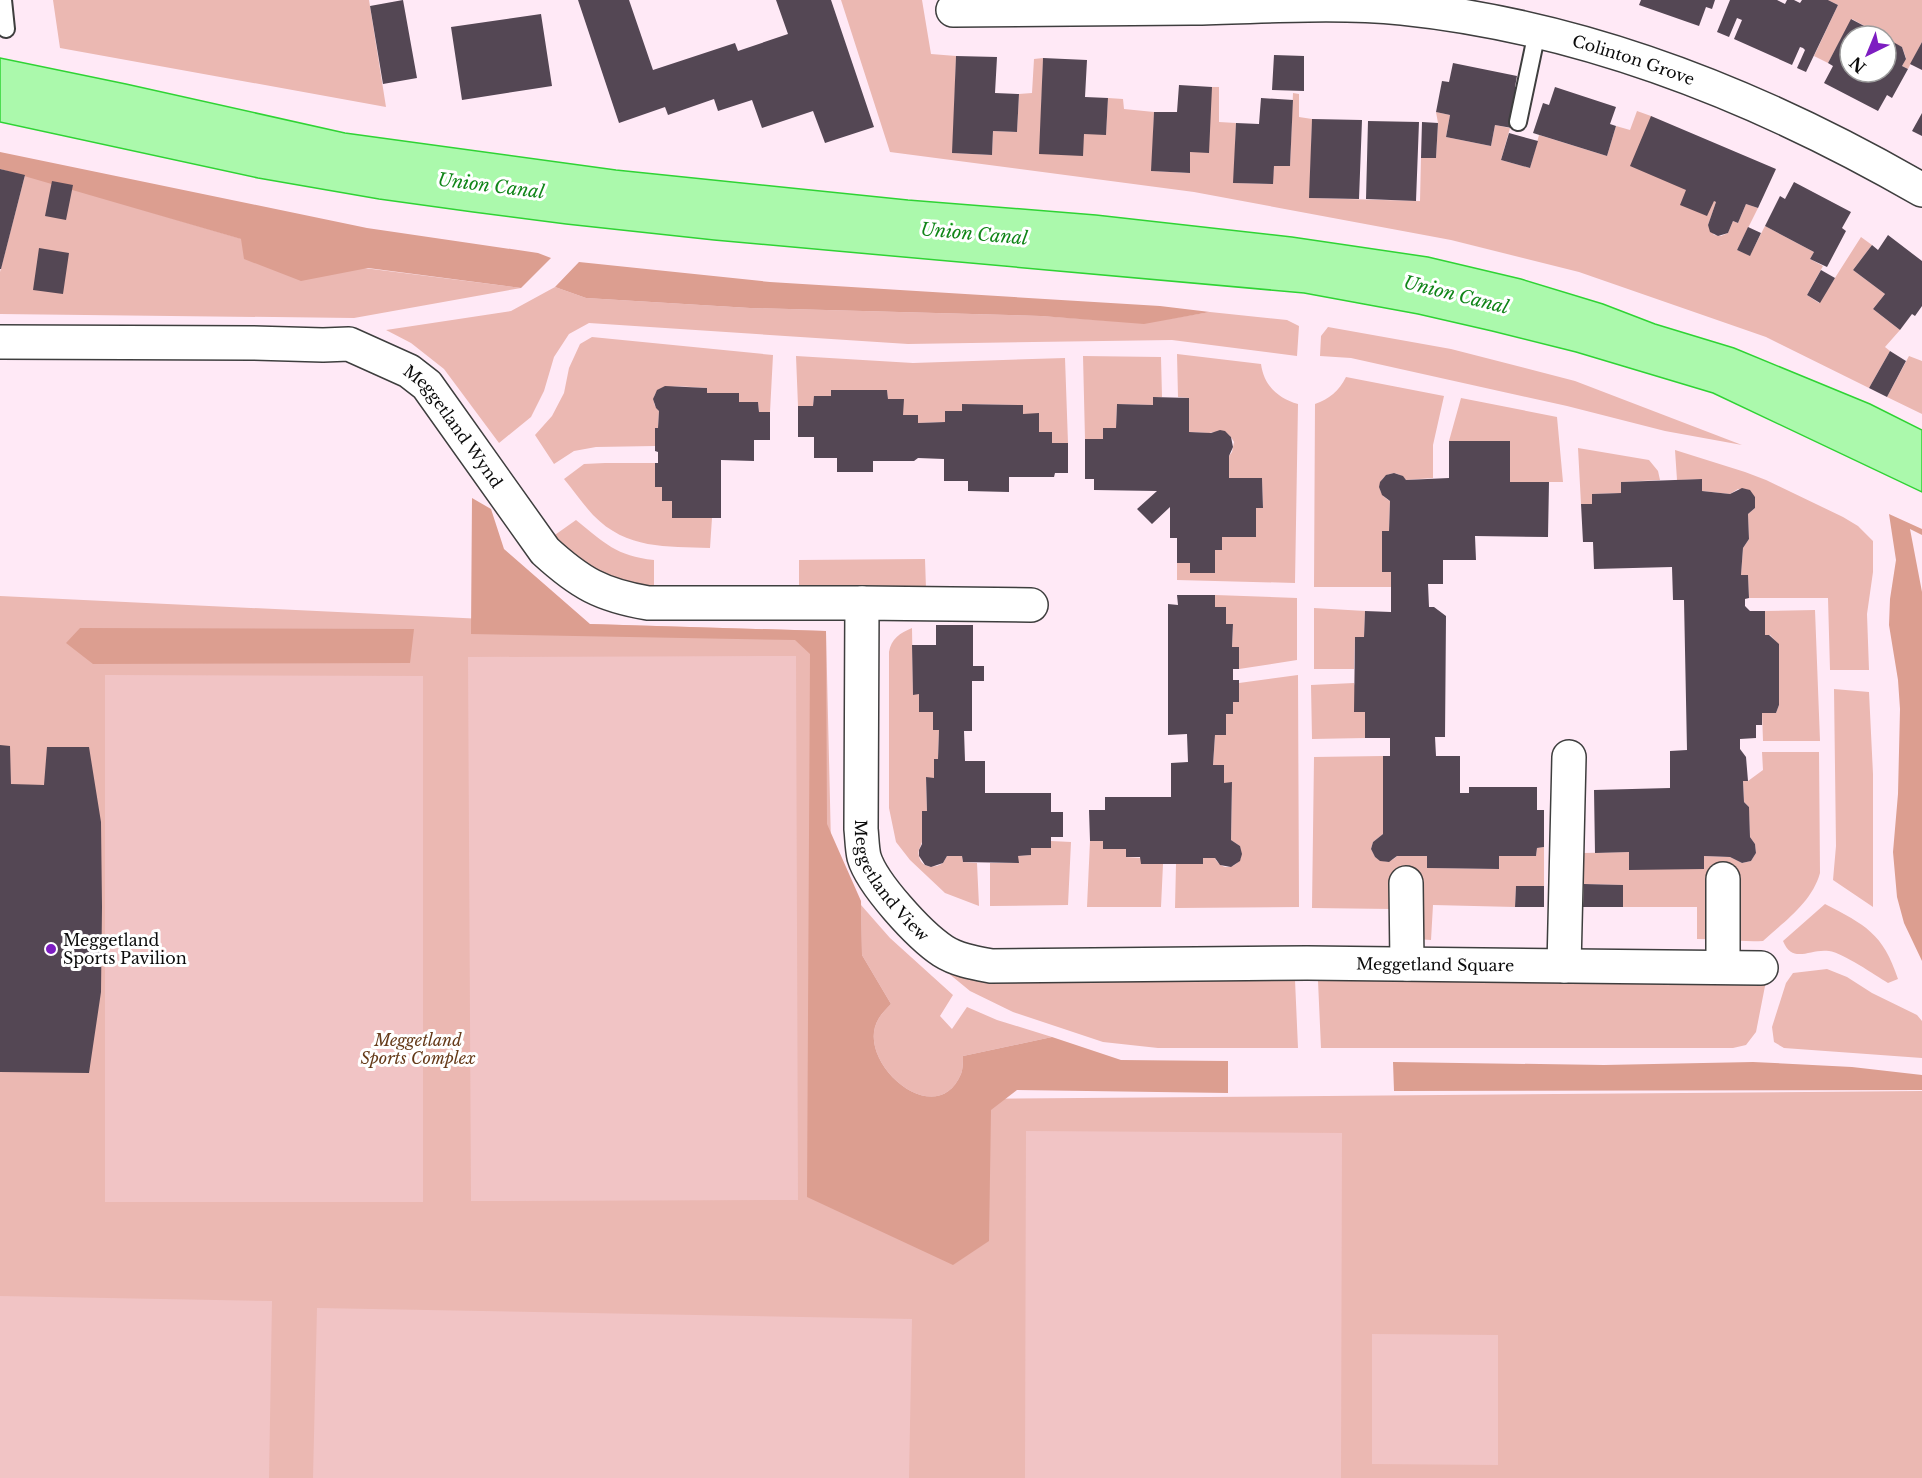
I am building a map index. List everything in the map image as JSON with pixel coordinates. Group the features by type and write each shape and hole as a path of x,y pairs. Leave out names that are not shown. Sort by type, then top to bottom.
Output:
{"street":[{"name":"Colinton Grove","path":"953,10 1191,8 1322,2 1452,14 1537,32 1614,52 1722,91 1833,141 1922,190"},
{"name":"Meggetland Wynd","path":"0,342 349,344 409,370 427,385 545,550 569,573 593,587 621,598 648,603 862,603"},
{"path":"862,603 1031,605"},
{"name":"Meggetland View","path":"862,603 861,829 864,856 875,882 903,915 943,951 966,961 991,966 1307,963"},
{"path":"1564,966 1569,757"},
{"path":"1723,879 1723,967"},
{"path":"1406,883 1407,964"},
{"name":"Meggetland Square","path":"1307,963 1761,968"}],"lane":[{"path":"2,8 6,29"},
{"path":"1518,122 1537,32"}],"green space":[{"path":"53,0 369,0 386,107 60,48"},
{"path":"841,0 922,0 931,54 956,56 953,153 992,155 993,131 1017,132 1019,94 1032,93 1034,59 1043,58 1040,154 1084,134 1106,134 1108,98 1123,99 1124,109 1154,112 1152,171 1189,173 1190,152 1212,87 1219,87 1219,122 1236,123 1234,183 1272,184 1274,166 1290,166 1293,93 1299,94 1299,117 1312,119 1310,198 1420,201 1421,158 1436,158 1438,123 1436,112 1450,115 1446,137 1491,146 1495,125 1510,128 1501,160 1530,168 1539,135 1607,156 1616,126 1630,130 1637,111 1651,116 1716,202 1708,225 1714,235 1721,236 1728,233 1733,221 1738,223 1746,204 1758,208 1737,250 1750,255 1765,226 1814,252 1810,259 1823,266 1807,295 1819,303 1861,237 1872,245 1853,270 1885,294 1873,309 1900,330 1885,347 1890,351 1869,388 1766,337 1579,272 1451,240 1194,192 890,152"},
{"path":"1828,0 1922,0 1922,42 1908,69 1902,66 1906,58 1902,47 1898,45 1898,24 1861,24 1852,19 1849,24 1838,24 1838,45 1828,63 1814,56 1838,5"},
{"path":"25,175 242,239 364,268 521,288 354,318 0,314 0,272"},
{"path":"555,287 586,298 750,308 1041,316 1144,323 1210,312 1287,320 1299,326 1297,356 1172,340 908,344 589,323 569,334 554,357 544,391 531,417 499,443 444,369 411,343 386,330 511,311"},
{"path":"1328,327 1451,349 1575,381 1742,445 1665,431 1567,406 1351,358 1320,356 1321,336"},
{"path":"592,337 773,355 770,412 759,412 758,402 739,402 739,393 707,393 707,388 668,387 661,389 654,398 659,411 658,428 655,428 655,446 596,447 574,451 554,464 535,435 552,416 564,393 569,368 580,344"},
{"path":"1177,354 1261,364 1265,379 1273,390 1278,395 1298,404 1295,583 1177,580 1177,563 1190,563 1190,573 1215,573 1215,550 1222,550 1222,537 1256,537 1256,508 1263,508 1262,478 1229,478 1229,456 1234,442 1229,435 1220,432 1189,432 1189,398 1178,397"},
{"path":"796,356 913,363 1065,358 1068,443 1052,443 1052,432 1039,432 1039,414 1023,414 1023,405 963,404 962,411 945,411 945,422 918,423 918,415 903,415 903,399 888,399 887,390 831,390 831,396 814,397 813,406 798,406"},
{"path":"1083,356 1161,357 1162,397 1153,398 1153,405 1117,404 1116,428 1103,439 1085,439"},
{"path":"1909,356 1922,361 1922,414 1887,397"},
{"path":"1346,377 1444,396 1433,445 1433,478 1406,480 1393,473 1383,478 1380,484 1383,496 1390,501 1389,531 1382,531 1382,572 1391,572 1391,587 1314,587 1315,404 1333,394"},
{"path":"1461,398 1557,417 1563,482 1510,482 1510,443 1449,441"},
{"path":"1578,448 1649,460 1658,471 1660,480 1621,482 1621,493 1592,494 1592,504 1581,504"},
{"path":"1675,450 1766,480 1843,517 1858,526 1873,541 1873,572 1867,614 1869,670 1830,670 1828,598 1749,598 1748,575 1741,575 1743,548 1749,539 1748,514 1755,508 1755,497 1746,489 1738,489 1730,494 1702,491 1702,479 1677,480"},
{"path":"655,463 655,487 662,487 662,501 672,501 672,518 712,518 710,548 648,544 619,535 606,526 593,515 564,479 584,464"},
{"path":"576,520 603,542 620,552 654,560 654,589 630,585 584,566 552,537"},
{"path":"925,559 926,589 799,589 799,560"},
{"path":"1215,595 1297,598 1297,660 1239,669 1239,647 1232,647 1233,625 1226,624 1226,607 1215,607"},
{"name":"Meggetland Sports Complex","path":"0,596 590,624 826,631 837,1100 1922,1091 1922,1478 0,1478"},
{"path":"1314,608 1365,611 1364,637 1355,637 1354,669 1314,669"},
{"path":"1815,610 1820,741 1763,741 1762,713 1776,713 1779,705 1779,645 1770,635 1765,635 1765,611"},
{"path":"912,628 913,694 919,694 919,712 933,712 933,730 939,730 938,759 934,760 934,778 926,778 927,811 922,811 923,834 918,852 922,863 928,866 943,863 947,856 962,856 963,862 977,863 979,906 945,893 910,860 896,842 889,808 889,652 897,637"},
{"path":"796,656 798,1200 471,1201 468,657"},
{"path":"105,675 423,676 423,1202 105,1202"},
{"path":"1298,675 1299,907 1175,908 1176,864 1203,864 1203,858 1215,858 1221,865 1228,867 1241,858 1240,846 1231,840 1232,783 1224,783 1224,765 1213,765 1215,735 1233,702 1239,702 1239,683"},
{"path":"1354,683 1365,712 1365,738 1312,739 1311,685"},
{"path":"1834,689 1869,692 1873,774 1873,907 1833,880 1836,846"},
{"path":"1762,752 1819,752 1820,873 1804,902 1763,941 1697,939 1697,907 1623,907 1623,885 1584,884 1584,853 1629,852 1629,870 1704,856 1730,857 1742,863 1751,861 1756,853 1755,844 1750,837 1749,807 1744,802 1743,781 1748,781 1763,770"},
{"path":"1383,756 1383,834 1373,842 1371,849 1375,857 1387,861 1397,856 1427,856 1428,868 1499,869 1499,856 1536,856 1537,848 1544,847 1544,886 1516,886 1515,907 1433,905 1431,940 1417,939 1418,871 1393,871 1392,909 1312,908 1314,757"},
{"path":"1051,841 1071,842 1068,905 990,906 990,863 1018,863 1018,856 1031,855 1031,848 1051,848"},
{"path":"1090,841 1103,841 1104,849 1126,849 1126,857 1141,858 1141,864 1163,864 1161,907 1087,907"},
{"path":"1825,904 1871,932 1886,951 1898,979 1888,983 1859,965 1829,951 1797,954 1787,948 1783,941"},
{"path":"861,905 890,938 953,995 940,1016 952,1029 967,1007 997,1020 1052,1037 963,1056 961,1074 949,1091 934,1096 917,1094 900,1084 886,1070 877,1053 874,1035 879,1018 891,1004 862,955"},
{"path":"942,968 1158,979 1295,980 1298,1048 1158,1048 1103,1042 1013,1012 970,991"},
{"path":"1827,969 1847,977 1872,993 1917,1015 1922,1021 1922,1058 1784,1048 1774,1042 1772,1027 1786,983 1793,973"},
{"path":"1318,981 1766,981 1756,1032 1746,1045 1733,1048 1321,1048"},
{"path":"1026,1131 1342,1133 1341,1478 1025,1478"},
{"path":"0,1296 272,1301 269,1478 0,1478"},
{"path":"317,1308 912,1319 909,1478 313,1478"},
{"path":"1372,1334 1498,1335 1498,1465 1372,1464"}],"shaded area":[{"path":"0,152 367,228 538,253 551,258 521,288 368,268 301,281 244,259 241,239 0,169"},
{"path":"579,262 770,282 1160,306 1210,312 1144,324 1041,316 750,308 586,298 555,287"},
{"path":"472,498 491,509 504,549 590,624 826,631 827,824 861,901 862,955 891,1004 879,1018 874,1035 877,1053 886,1070 900,1084 917,1094 934,1096 949,1091 961,1074 963,1056 1052,1037 1121,1060 1228,1061 1228,1093 1017,1090 991,1110 989,1241 953,1265 807,1197 810,654 795,640 471,634"},
{"path":"1889,514 1922,529 1922,535 1910,529 1922,592 1922,961 1904,923 1897,897 1893,852 1898,794 1900,709 1889,625 1896,560"},
{"path":"80,628 414,629 410,663 93,664 66,643"},
{"path":"1393,1062 1604,1065 1753,1062 1852,1067 1922,1075 1922,1090 1394,1091"}],"water":[{"name":"Union Canal","path":"0,58 345,133 616,170 908,200 1096,215 1292,237 1428,257 1521,279 1603,304 1655,324 1734,348 1870,404 1922,430 1922,492 1713,393 1576,352 1418,314 1304,293 714,240 566,224 379,199 258,178 0,122"}],"building":[{"path":"403,0 417,78 383,84 370,6"},
{"path":"578,0 629,0 653,70 735,43 738,51 788,34 776,0 831,0 874,127 825,143 813,111 762,128 752,100 718,111 714,99 668,115 665,107 619,123"},
{"path":"1641,0 1715,0 1712,9 1706,7 1699,26 1639,5"},
{"path":"1730,0 1777,0 1785,4 1787,0 1800,3 1802,0 1828,0 1838,5 1806,72 1797,68 1805,50 1803,48 1800,47 1792,65 1734,39 1742,20 1737,18 1729,37 1717,32"},
{"path":"541,14 552,86 462,100 451,27"},
{"path":"1851,19 1860,24 1848,24"},
{"path":"1922,42 1922,70 1910,64"},
{"path":"1838,44 1838,84 1898,84 1898,45 1902,47 1906,59 1902,66 1908,69 1892,98 1887,95 1878,111 1824,83 1833,66 1828,63"},
{"path":"1274,55 1304,56 1304,91 1272,90"},
{"path":"956,56 997,57 995,93 1019,94 1017,132 993,131 992,155 952,153"},
{"path":"1043,58 1087,60 1085,97 1108,98 1106,135 1084,134 1083,156 1039,154"},
{"path":"1453,63 1517,76 1515,87 1520,88 1512,128 1495,125 1491,146 1446,137 1450,115 1436,112 1442,81 1449,82"},
{"path":"1179,85 1212,87 1209,153 1190,152 1190,173 1151,171 1154,112 1177,112"},
{"path":"1555,87 1616,107 1610,124 1616,126 1607,156 1533,133 1543,103 1549,105"},
{"path":"1261,98 1293,100 1290,166 1274,166 1273,184 1233,183 1236,123 1259,124"},
{"path":"1922,113 1922,136 1912,131"},
{"path":"1651,116 1776,169 1758,208 1746,204 1738,223 1733,221 1728,233 1718,236 1710,232 1708,225 1716,202 1714,201 1707,216 1680,205 1686,190 1630,166"},
{"path":"1312,119 1362,120 1359,199 1309,198"},
{"path":"1368,121 1419,122 1416,201 1366,199"},
{"path":"1422,122 1438,123 1436,158 1421,158"},
{"path":"1509,133 1538,141 1530,168 1501,160"},
{"path":"0,169 25,175 1,269 0,269"},
{"path":"52,181 73,185 66,220 45,216"},
{"path":"1794,182 1851,212 1842,228 1846,231 1827,267 1810,259 1814,252 1765,226 1780,196 1785,199"},
{"path":"1748,227 1761,233 1750,256 1737,250"},
{"path":"1888,235 1922,261 1922,306 1915,316 1912,314 1900,330 1873,309 1885,294 1853,270 1872,245 1878,250"},
{"path":"39,248 69,253 63,294 33,290"},
{"path":"1821,270 1835,278 1820,303 1807,295"},
{"path":"1890,351 1906,361 1887,397 1869,388"},
{"path":"665,386 707,388 707,393 739,393 739,402 758,402 759,412 770,412 770,440 754,440 754,461 721,460 721,518 672,518 672,501 662,501 662,487 655,487 655,463 658,463 658,452 655,451 655,428 658,428 659,411 653,399 657,390"},
{"path":"831,390 887,390 888,399 904,399 903,415 918,415 918,423 945,422 945,411 962,411 962,404 1023,405 1023,414 1039,413 1039,432 1052,432 1052,443 1068,443 1068,473 1055,473 1054,477 1009,477 1009,492 968,491 968,481 944,481 944,459 873,461 873,472 837,472 837,458 814,458 814,437 798,437 798,406 813,406 814,396 831,396"},
{"path":"1153,397 1189,398 1189,432 1211,433 1220,430 1225,431 1231,437 1233,447 1229,456 1229,478 1262,478 1263,508 1256,508 1256,537 1222,537 1222,550 1215,550 1215,573 1190,573 1190,563 1177,563 1177,538 1170,538 1170,507 1152,524 1137,509 1157,491 1094,490 1094,479 1085,479 1085,439 1103,439 1103,428 1116,428 1117,404 1153,405"},
{"path":"1449,441 1510,441 1510,482 1549,482 1548,537 1475,536 1476,560 1443,560 1443,584 1428,584 1429,607 1434,607 1446,616 1445,737 1435,737 1436,756 1460,756 1460,793 1469,793 1469,787 1537,787 1537,810 1544,810 1544,847 1537,848 1536,856 1499,856 1499,869 1427,868 1427,856 1397,856 1389,862 1380,861 1375,857 1371,849 1373,842 1383,834 1383,756 1390,756 1390,738 1365,738 1365,712 1354,712 1355,637 1364,637 1365,611 1391,612 1391,572 1382,572 1382,531 1389,531 1390,501 1382,495 1380,482 1386,475 1394,473 1403,476 1406,480 1449,478"},
{"path":"1702,479 1702,491 1730,494 1742,488 1750,490 1755,497 1755,508 1748,514 1749,539 1743,548 1741,575 1748,575 1749,598 1745,599 1745,606 1750,611 1765,611 1765,635 1769,635 1779,644 1779,705 1776,713 1762,713 1762,725 1756,725 1756,738 1740,739 1740,749 1746,757 1748,781 1743,781 1744,802 1749,807 1750,837 1755,844 1756,853 1751,861 1742,863 1730,857 1704,856 1704,869 1629,870 1629,852 1595,853 1594,790 1670,788 1670,751 1687,750 1684,600 1673,600 1672,567 1594,569 1593,542 1583,542 1581,504 1592,504 1592,494 1621,493 1621,482"},
{"path":"1177,595 1215,595 1215,607 1226,607 1226,624 1233,624 1232,647 1239,647 1239,669 1233,669 1233,680 1239,680 1239,702 1233,702 1233,714 1226,714 1226,735 1215,735 1213,765 1224,765 1224,783 1232,782 1231,840 1240,846 1242,854 1240,861 1231,867 1220,865 1215,858 1203,858 1203,864 1141,864 1140,857 1126,857 1126,849 1103,849 1103,841 1090,841 1089,810 1105,810 1105,797 1171,797 1171,763 1188,762 1187,734 1168,735 1168,604 1178,605"},
{"path":"936,625 973,625 973,666 984,666 984,681 972,681 972,731 964,731 965,761 985,761 985,793 1051,793 1051,812 1063,812 1063,837 1051,837 1051,848 1031,848 1031,855 1018,856 1019,863 963,862 962,856 947,856 943,863 931,867 925,865 919,856 922,844 922,811 927,811 926,777 934,778 934,759 938,759 939,730 933,730 933,712 919,712 919,694 913,695 912,645 936,645"},
{"name":"Meggetland Sports Pavilion","path":"0,745 10,746 11,784 44,785 47,747 89,747 101,822 102,907 101,992 89,1073 0,1072"},
{"path":"1584,884 1623,885 1623,907 1583,907"},
{"path":"1516,886 1544,886 1544,907 1515,907"}],"place":[{"name":"Meggetland Sports Pavilion","path":"51,949"}]}
